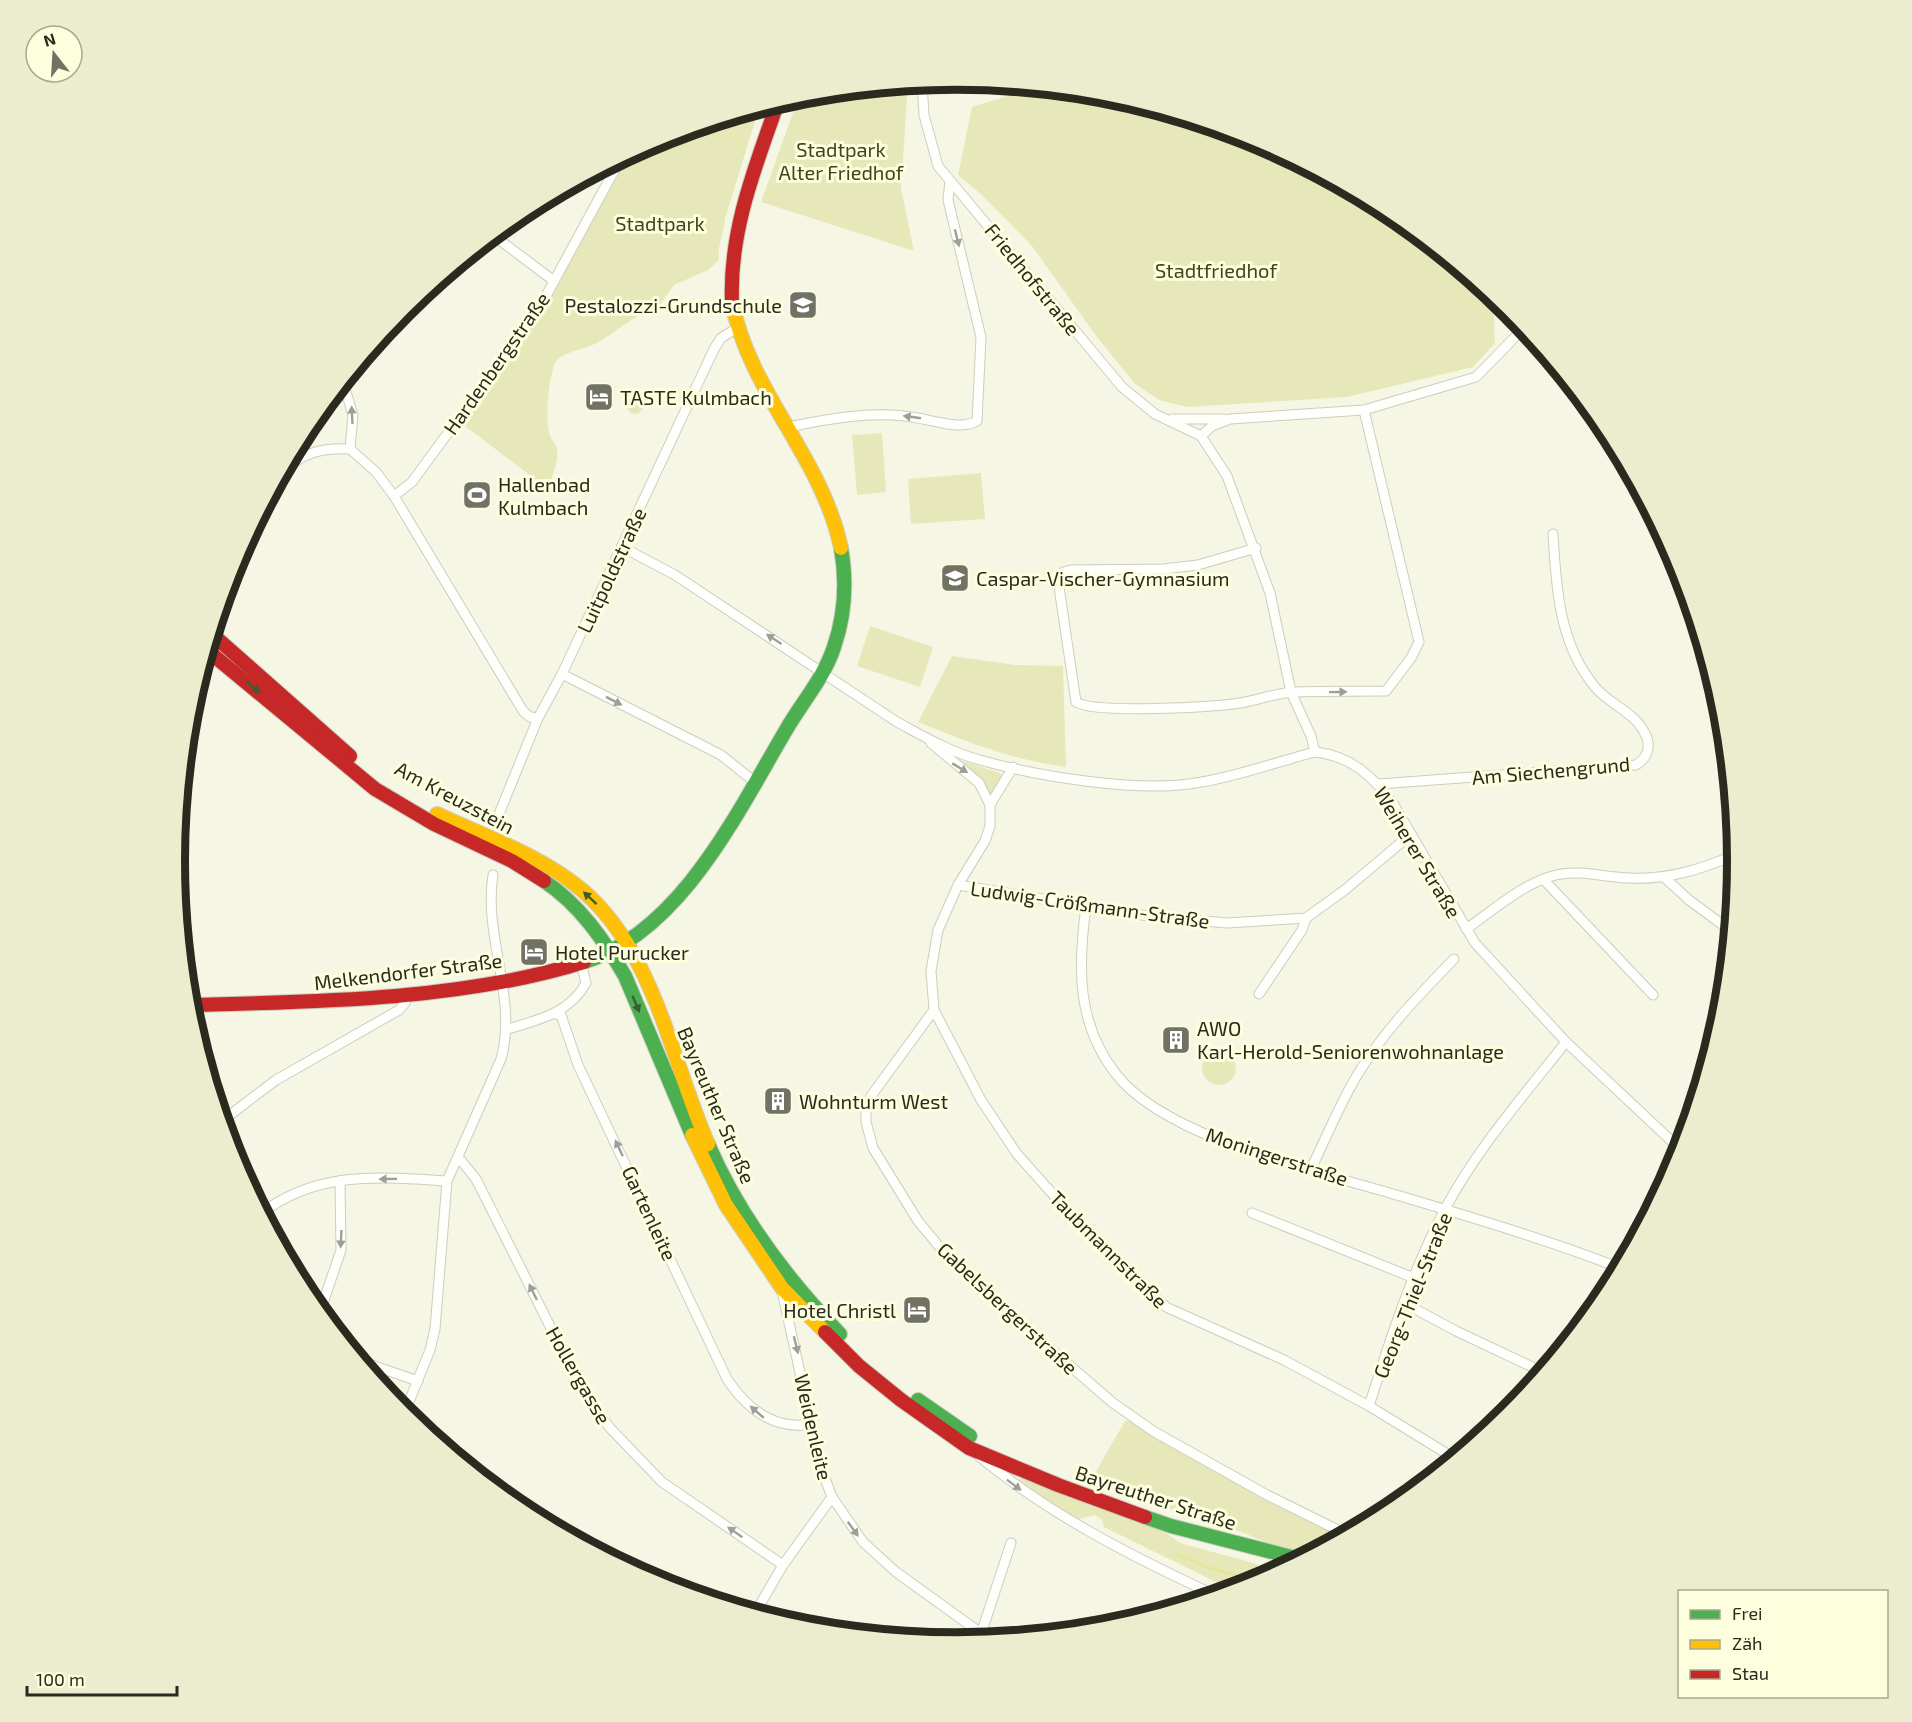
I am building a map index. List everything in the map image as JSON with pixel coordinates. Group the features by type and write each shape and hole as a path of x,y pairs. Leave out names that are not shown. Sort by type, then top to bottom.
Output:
{"main road":[{"name":"Melkendorfer Straße","path":"199,1005 322,1002 407,994 500,981 581,963 611,952 627,943 690,879 756,783 792,719 824,671 841,628 846,570 840,538 823,489 748,355 736,328 731,284 737,239 750,185 775,112"},
{"name":"Am Kreuzstein","path":"218,639 353,759 383,782 412,801 561,874 598,906 627,943"},
{"name":"Am Kreuzstein","path":"213,655 375,789 434,824 512,861 557,890 572,903 611,952"},
{"name":"Bayreuther Straße","path":"627,943 664,1030 716,1164 736,1202 778,1265 804,1297 869,1362 1003,1462"},
{"name":"Bayreuther Straße","path":"611,952 625,976 706,1167 726,1205 782,1288 859,1366 934,1425 969,1448 1058,1485 1171,1526 1286,1557"}],"street":[{"name":"Friedhofstraße","path":"923,91 924,116 938,166 1122,387 1138,403 1201,436"},
{"name":"Hardenbergstraße","path":"394,496 411,482 540,307 614,170"},
{"path":"789,427 875,415 902,415 970,425 977,421 981,337 948,200 951,181"},
{"path":"500,240 554,281"},
{"name":"Luitpoldstraße","path":"497,819 538,718 562,674 714,349 722,338 736,328"},
{"path":"1163,417 1230,419 1364,410 1476,377 1518,334"},
{"path":"345,390 353,415 350,450"},
{"path":"1256,548 1198,565 1163,570 1071,570 1063,572 1059,579 1059,587 1076,702 1080,705 1102,707 1196,707 1237,704 1291,692 1386,691 1411,658 1419,642 1364,410"},
{"path":"1230,419 1212,426 1201,436 1227,476 1256,548 1270,593 1291,692 1311,736 1315,752"},
{"path":"298,459 305,454 321,449 350,450 376,472 394,496 523,711 530,717 538,718"},
{"name":"Am Siechengrund","path":"1379,784 1636,765 1645,760 1648,752 1643,729 1596,688 1571,644 1561,615 1556,588 1553,534"},
{"name":"Weiherer Straße","path":"622,547 675,575 824,671 873,707 922,736 979,760 1078,780 1173,786 1197,783 1315,752 1330,754 1347,761 1379,784 1466,930 1498,969 1566,1042 1673,1142"},
{"path":"562,674 721,755 756,783"},
{"path":"922,736 979,783 990,805 990,826 985,841 958,885 938,930 931,971 934,1010"},
{"path":"990,805 1013,767"},
{"path":"1258,994 1302,930 1306,918 1355,882 1410,835"},
{"path":"1466,930 1522,890 1543,879 1573,873 1629,878 1665,878 1727,857"},
{"path":"408,1403 418,1381 435,1329 447,1182 501,1059 508,1029 490,895 493,875"},
{"path":"1665,878 1689,900 1724,926"},
{"path":"1543,879 1653,994"},
{"name":"Ludwig-Crößmann-Straße","path":"958,885 1148,916 1227,923 1306,918"},
{"name":"Moningerstraße","path":"1086,906 1080,947 1081,992 1086,1018 1097,1046 1116,1074 1135,1095 1167,1117 1224,1142 1552,1242 1612,1265"},
{"path":"1311,1169 1338,1111 1374,1051 1405,1009 1454,959"},
{"path":"508,1029 556,1014 580,994 586,983 581,963"},
{"path":"229,1116 276,1080 399,1010 405,1003 407,994"},
{"name":"Taubmannstraße","path":"934,1010 981,1100 1017,1154 1066,1209 1166,1307 1284,1360 1369,1406 1448,1454"},
{"name":"Gabelsbergerstraße","path":"934,1010 872,1096 866,1109 866,1122 873,1148 918,1221 947,1256 979,1287 1113,1402 1153,1431 1267,1494 1339,1530"},
{"name":"Gartenleite","path":"556,1014 561,1015 578,1065 727,1379 736,1393 765,1419 779,1425 812,1424"},
{"name":"Georg-Thiel-Straße","path":"1369,1406 1404,1303 1445,1209 1511,1112 1566,1042"},
{"name":"Hollergasse","path":"459,1158 476,1179 569,1364 588,1399 609,1428 662,1482 783,1565"},
{"path":"268,1209 288,1195 313,1185 395,1178 447,1182"},
{"path":"324,1301 341,1250 340,1181"},
{"path":"1252,1213 1414,1278"},
{"name":"Weidenleite","path":"782,1288 821,1468 832,1497 862,1542 896,1572 974,1631"},
{"path":"1404,1303 1456,1331 1536,1369"},
{"path":"373,1366 418,1381"},
{"name":"Bayreuther Straße","path":"969,1448 1017,1487 1055,1512 1160,1569 1205,1590"},
{"path":"759,1607 783,1565 832,1497"},
{"path":"985,1631 1011,1543"},
{"path":"1275,1562 1276,1555"}],"green space":[{"name":"Stadtpark Alter Friedhof","path":"907,92 901,188 914,251 761,202 795,107 855,97"},
{"name":"Stadtfriedhof","path":"1017,93 1057,97 1156,116 1251,149 1342,193 1425,249 1494,309 1495,343 1473,367 1347,397 1188,407 1159,400 1134,383 1097,337 1032,246 982,195 958,175 972,107"},
{"name":"Stadtpark","path":"757,116 725,219 719,260 708,270 674,285 657,309 633,319 597,343 558,359 552,374 548,409 548,430 556,445 557,456 551,480 544,483 536,480 464,425 544,308 623,166 708,131"},
{"path":"632,398 638,398 643,406 641,412 632,414 627,409 627,403"},
{"path":"882,433 886,492 857,495 852,435"},
{"path":"981,473 985,519 911,524 908,479"},
{"path":"870,626 933,647 920,687 857,666"},
{"path":"952,656 1016,665 1063,666 1066,767 1009,755 918,722"},
{"path":"956,759 1000,773 1002,776 992,795"},
{"path":"1219,1051 1231,1056 1236,1068 1231,1080 1219,1085 1207,1080 1202,1068 1207,1056"},
{"path":"1136,1419 1339,1530 1291,1555 1230,1528 1126,1496 1102,1486 1091,1480 1125,1421"},
{"path":"1017,1479 1023,1479 1162,1530 1180,1543 1257,1564 1258,1570 1221,1585 1104,1527 1102,1519 1094,1515 1079,1519 1053,1507 1018,1483"}],"waterway":[{"path":"1177,1554 1207,1567 1241,1577"}],"traffic: fast":[{"path":"584,962 619,947 650,924 678,897 727,831 792,720 819,680 830,658 843,611 844,573 841,548"},
{"path":"544,881 568,900 590,924 625,976 692,1135"},
{"path":"708,1144 734,1196 765,1245 801,1291 840,1334"},
{"path":"918,1400 970,1436"},
{"path":"1145,1517 1171,1526 1288,1556"}],"traffic: slow":[{"path":"732,302 741,335 754,366 818,484 832,515 841,548"},
{"path":"437,814 549,867 582,890 607,915 627,944 644,975 708,1144"},
{"path":"692,1135 726,1205 782,1288 825,1332"}],"traffic: jam":[{"path":"732,302 732,276 739,225 775,112"},
{"path":"218,639 350,756"},
{"path":"213,655 375,789 434,824 512,861 544,881"},
{"path":"199,1005 338,1000 439,992 537,975 584,962"},
{"path":"825,1332 859,1366 901,1400 969,1448 1058,1485 1145,1517"}],"place":[{"name":"Pestalozzi-Grundschule","path":"803,305"},
{"name":"TASTE Kulmbach","path":"599,397"},
{"name":"Hallenbad Kulmbach","path":"477,495"},
{"name":"Caspar-Vischer-Gymnasium","path":"955,578"},
{"name":"Hotel Purucker","path":"534,952"},
{"name":"AWO Karl-Herold-Seniorenwohnanlage","path":"1176,1040"},
{"name":"Wohnturm West","path":"778,1101"},
{"name":"Hotel Christl","path":"917,1310"}]}
